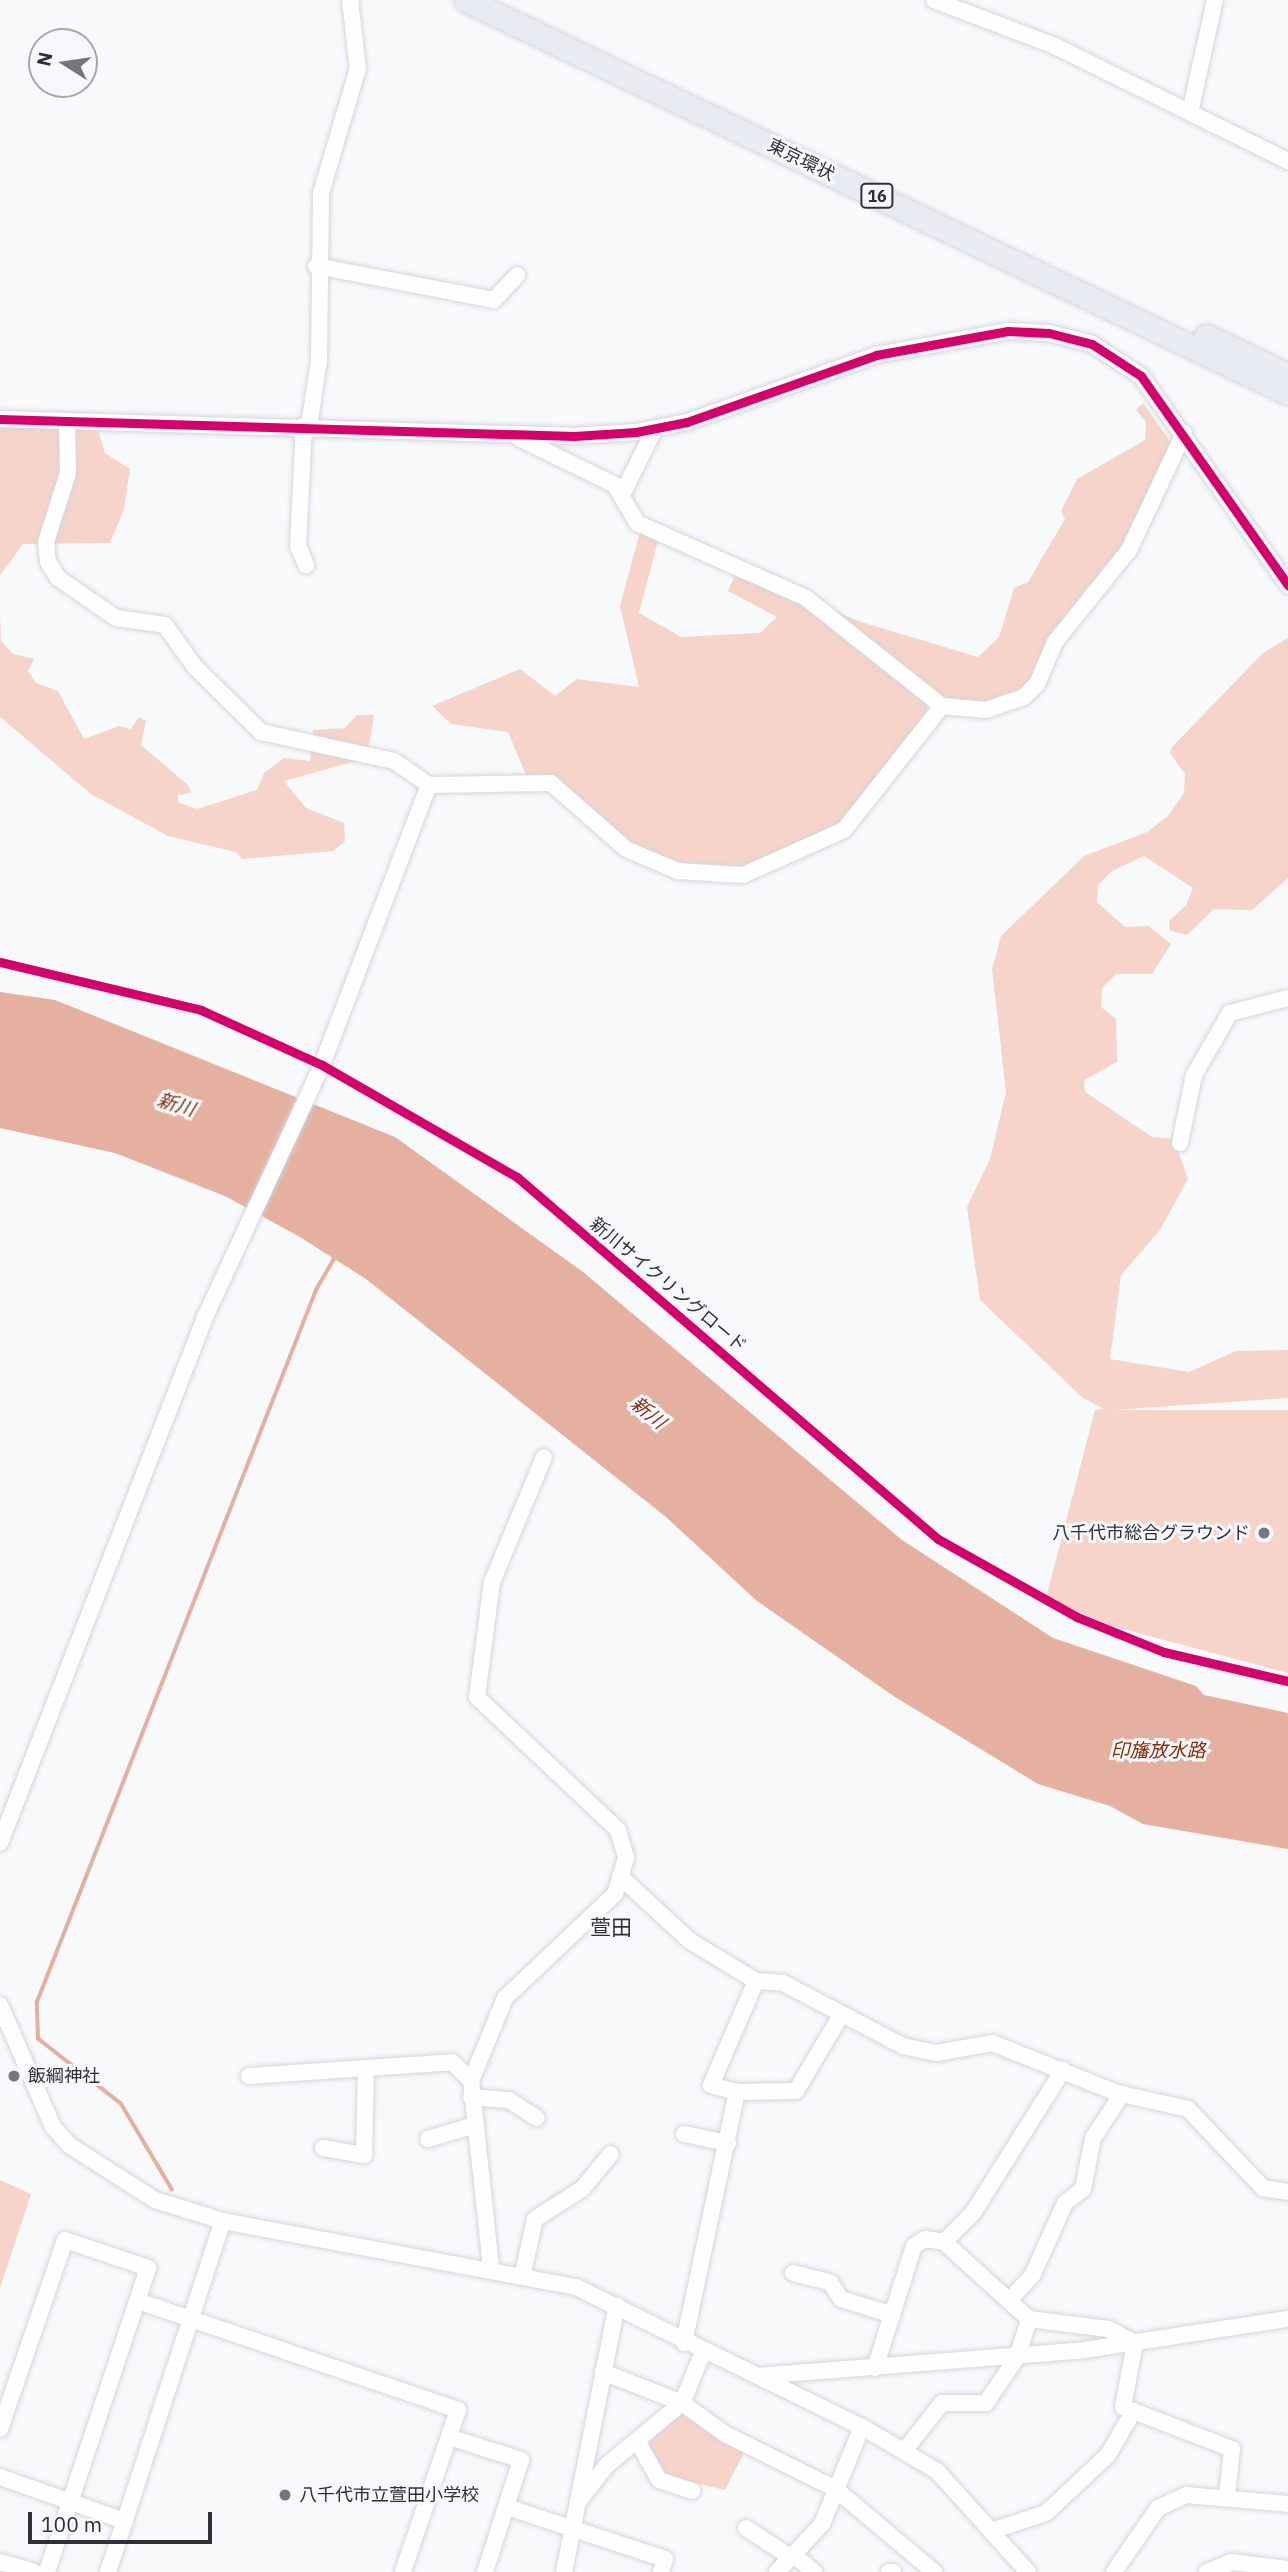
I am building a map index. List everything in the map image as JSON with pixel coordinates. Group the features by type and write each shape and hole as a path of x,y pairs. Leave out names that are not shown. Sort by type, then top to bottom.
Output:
{"highway":[{"name":"東京環状","path":"466,0 1288,393"},
{"name":"東京環状","path":"502,0 1288,375"}],"street":[{"path":"306,565 298,546 307,426 319,361 316,266 325,172 358,68 350,0"},
{"path":"934,0 1191,108 1288,161"},
{"path":"1191,108 1215,0"},
{"path":"316,266 494,300 517,275"},
{"path":"0,419 574,436 655,428 876,355 1008,331 1049,333 1115,356 1142,376 1288,584"},
{"path":"67,422 68,473 46,542 58,578 116,618 165,625 195,667 261,732 394,761 429,785 551,783 626,849 678,871 724,878 765,868 844,830 942,706"},
{"path":"623,493 655,428"},
{"path":"506,434 623,493 638,523 806,598 942,706 986,710 1024,697 1037,684 1055,642 1129,550 1184,433"},
{"path":"0,1843 246,1224 317,1076 429,785"},
{"path":"1180,1143 1194,1075 1226,1019 1244,1006 1288,998"},
{"path":"491,2267 471,2089 505,1998 624,1880 626,1857 618,1830 477,1697 492,1582 544,1457"},
{"path":"624,1880 690,1941 756,1981 783,1983 840,2017 904,2046 936,2053 992,2043 1122,2094 1188,2109 1263,2188 1288,2192"},
{"path":"756,1981 711,2085 737,2092 796,2091 840,2017"},
{"path":"0,2005 53,2127 69,2145 155,2200 223,2221 523,2273 617,2305 684,2343 862,2427 937,2471 994,2530 1028,2572"},
{"path":"249,2076 452,2062 471,2089 509,2100 537,2118"},
{"path":"323,2148 364,2155 366,2070"},
{"path":"944,2242 980,2202 1063,2070"},
{"path":"684,2343 737,2092"},
{"path":"1009,2301 1033,2274 1065,2203 1083,2189 1093,2138 1122,2094"},
{"path":"428,2139 475,2125"},
{"path":"684,2134 728,2143"},
{"path":"523,2273 535,2219 582,2189 611,2154"},
{"path":"107,2572 223,2221"},
{"path":"875,2368 914,2246 925,2239 944,2242 1028,2319 1108,2329 1135,2343"},
{"path":"0,2429 65,2240 148,2268 47,2572"},
{"path":"793,2273 831,2283 841,2299 893,2315"},
{"path":"138,2301 458,2410 403,2572"},
{"path":"564,2572 617,2305"},
{"path":"904,2451 942,2403 986,2403 1017,2357 1028,2319"},
{"path":"754,2376 1017,2357 1135,2343 1288,2319"},
{"path":"1135,2343 1124,2407 1132,2414 1232,2449 1227,2496"},
{"path":"578,2502 607,2465 638,2442 681,2403 703,2352"},
{"path":"603,2372 681,2403 725,2434 834,2488 934,2572"},
{"path":"994,2530 1046,2513 1108,2455 1132,2414"},
{"path":"777,2572 822,2524 834,2488 862,2427"},
{"path":"449,2437 521,2460 485,2572"},
{"path":"638,2442 659,2480 692,2491"},
{"path":"0,2477 125,2521"},
{"path":"1121,2569 1158,2508 1186,2495 1227,2496 1288,2504"},
{"path":"507,2507 665,2559 661,2572"},
{"path":"746,2528 792,2555 814,2572"},
{"path":"0,2561 34,2572"},
{"path":"1207,2572 1232,2562 1288,2568"}],"shaded area":[{"path":"1143,403 1172,444 1135,531 1038,674 1022,692 987,706 926,699 928,718 860,807 825,835 728,874 651,857 527,777 508,732 451,724 432,706 520,669 555,696 577,679 639,687 620,606 641,528 659,537 639,613 681,637 760,633 777,617 728,591 737,570 858,621 978,657 999,637 1014,588 1028,582 1065,519 1061,511 1077,479 1145,440 1146,422 1136,410"},
{"path":"0,427 98,430 105,453 130,469 124,509 110,543 23,544 0,575"},
{"path":"0,615 1,641 13,654 34,659 28,671 36,683 58,691 84,739 119,726 131,729 139,717 146,721 141,745 188,785 191,793 178,795 178,802 197,809 257,790 264,773 284,758 310,761 313,730 345,728 357,715 374,715 367,758 284,781 306,808 344,823 345,841 333,851 242,859 236,852 168,836 91,794 0,717"},
{"path":"1288,638 1288,878 1252,910 1214,909 1187,935 1170,931 1169,921 1186,905 1193,888 1144,856 1112,871 1098,885 1097,902 1125,927 1149,926 1171,944 1152,974 1116,974 1102,988 1101,1007 1116,1019 1117,1062 1084,1080 1085,1092 1152,1137 1174,1139 1188,1179 1160,1230 1121,1275 1110,1359 1189,1372 1236,1351 1288,1350 1288,1398 1113,1410 1288,1410 1288,1673 1112,1626 1046,1598 1095,1410 1104,1409 1083,1398 980,1300 967,1207 990,1159 1006,1092 992,969 1001,936 1084,856 1147,832 1168,816 1184,793 1185,774 1170,753 1172,747 1263,653"},
{"path":"0,2180 31,2194 0,2288"},
{"path":"682,2409 746,2449 725,2490 664,2476 647,2445"}],"water":[{"name":"印旛放水路","path":"0,992 55,1000 395,1137 583,1272 902,1540 1053,1638 1196,1686 1204,1695 1288,1713 1288,1849 1143,1824 1110,1806 1038,1784 895,1697 757,1601 666,1517 366,1279 300,1237 225,1196 115,1153 0,1128"}],"waterway":[{"path":"172,2190 121,2104 38,2039 37,2002 316,1290 336,1256"}],"cycle path":[{"path":"0,419 574,436 636,432 687,422 876,355 1008,331 1049,333 1092,344 1141,376 1288,585"},
{"name":"新川サイクリングロード","path":"0,962 201,1010 322,1065 517,1177 938,1539 1077,1617 1164,1652 1288,1681"}],"place":[{"name":"八千代市総合グラウンド","path":"1264,1533"},
{"name":"飯綱神社","path":"14,2076"},
{"name":"八千代市立萱田小学校","path":"285,2495"}],"district":[{"name":"萱田","path":"611,1927"}],"water label":[{"name":"新川","path":"176,1105"},
{"name":"新川","path":"648,1413"}]}
